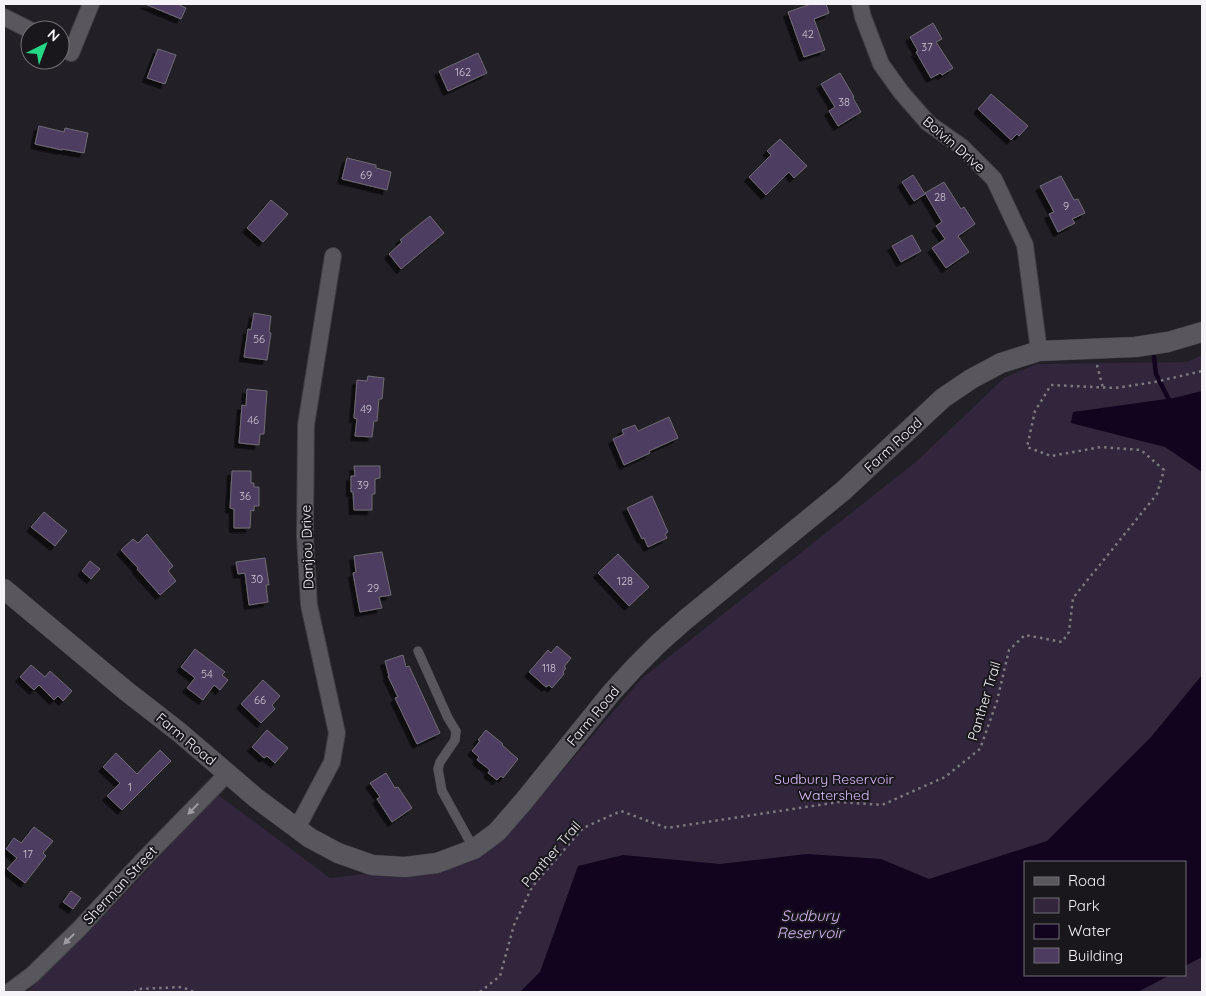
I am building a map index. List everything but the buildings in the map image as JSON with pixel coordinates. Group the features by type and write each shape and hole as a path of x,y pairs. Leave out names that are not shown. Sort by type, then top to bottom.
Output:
{"street":[{"path":"70,52 91,4"},
{"name":"Boivin Drive","path":"860,4 881,64 901,92 928,123 962,147 994,179 1025,245 1039,351"},
{"path":"4,17 20,25"},
{"name":"Danjou Drive","path":"296,828 332,762 337,733 309,605 304,537 306,425 333,256"},
{"name":"Farm Road","path":"4,589 227,774 310,838 338,853 372,865 405,867 437,863 474,849 497,832 629,673 685,620 843,491 943,398 971,379 1001,363 1039,351 1135,347 1160,344 1202,332"},
{"name":"Sherman Street","path":"9,992 32,975 80,928 227,774"}],"lane":[{"path":"418,651 448,718 456,731 455,740 440,762 438,769 442,791 474,849"}],"path":[{"path":"1094,349 1103,388"},
{"name":"Panther Trail","path":"480,992 500,976 514,925 532,887 583,828 621,811 667,828 839,802 882,805 945,777 980,749 997,701 1009,650 1025,636 1062,642 1069,632 1072,598 1157,494 1164,470 1141,450 1101,447 1051,456 1027,447 1035,411 1051,385 1115,388 1202,372"},
{"path":"134,992 140,989 182,987 194,992"}],"green space":[{"name":"Sudbury Reservoir Watershed","path":"1202,355 1202,992 27,992 124,895 217,794 330,878 457,864 545,791 642,678 917,461 1004,378 1037,364 1187,362"}],"water":[{"path":"1202,391 1202,472 1165,447 1071,423 1073,412 1174,398"},
{"name":"Sudbury Reservoir","path":"1202,675 1202,957 1186,965 1186,861 1024,861 1024,976 1168,976 1138,992 520,992 540,972 578,866 623,855 720,864 807,854 881,859 929,879 1047,841 1151,737"}],"waterway":[{"path":"1154,357 1156,374 1170,402"}]}
